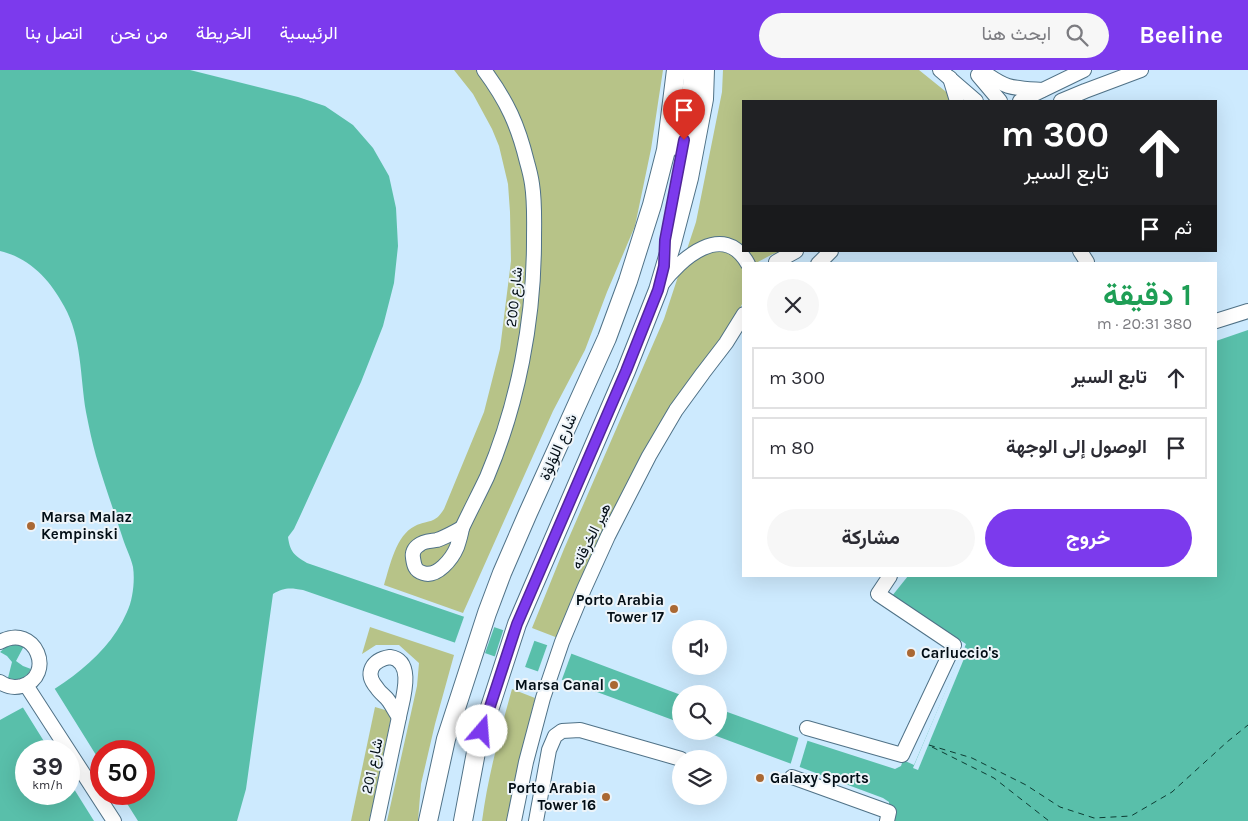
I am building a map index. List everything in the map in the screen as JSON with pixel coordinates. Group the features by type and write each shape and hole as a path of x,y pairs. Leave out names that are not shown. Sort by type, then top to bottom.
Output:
{"main road":[{"name":"شارع اللؤلؤة","path":"428,821 446,739 487,613 502,573 606,338 628,280 652,206 666,150 676,70"},
{"path":"664,266 665,240 684,140 693,70"},
{"path":"704,100 705,70"},
{"path":"463,821 477,747 517,624 626,371 658,290 689,178 704,100 712,70"}],"street":[{"name":"شارع 200","path":"462,528 487,476 510,411 522,360 531,307 534,257 532,183 523,146 515,121 505,100 484,70"},
{"path":"974,70 999,100"},
{"path":"981,70 1006,86 1042,90"},
{"path":"1022,100 1042,90 1058,76 1084,70"},
{"path":"1064,100 1141,70"},
{"path":"945,74 957,100"},
{"path":"945,74 975,100"},
{"path":"658,290 683,261 709,245 721,244 728,246 740,254 746,262"},
{"path":"779,262 794,252"},
{"path":"820,262 830,252"},
{"path":"1217,321 1248,311"},
{"name":"هير الخرقانه","path":"514,821 526,762 543,698 562,642 584,589 648,456 676,410 726,343 742,317"},
{"name":"هير الخرقانه","path":"726,343 742,331"},
{"path":"807,728 902,755 954,644 878,594 889,577"},
{"path":"0,642 13,638 27,640 37,651 39,657 36,676 26,685 15,687 0,682"},
{"path":"26,685 114,821"},
{"name":"شارع 201","path":"377,821 399,717"},
{"path":"536,821 549,750 556,736 562,731 580,730 672,756"},
{"path":"792,777 889,812 887,821"}],"shaded area":[{"path":"0,70 190,70 298,97 325,106 353,125 373,148 389,176 396,208 398,246 394,283 383,326 361,382 294,529 288,537 291,550 307,563 567,652 672,692 672,720 303,590 281,590 273,594 246,789 237,821 0,821 0,720 37,700 73,676 104,648 117,631 127,612 132,596 134,578 133,567 93,445 86,412 80,358 70,318 46,279 30,265 11,254 0,251"},
{"path":"454,70 663,70 651,149 635,226 585,350 553,411 463,613 384,585 391,560 403,536 415,526 434,520 444,509 484,412 500,349 511,261 508,184 499,146 492,129 473,94"},
{"path":"723,70 919,70 950,95 952,100 742,100 742,252 782,252 773,254 758,262 742,262 742,304 734,321 688,381 605,527 558,638 532,628 564,549 664,319 696,222 722,92"},
{"path":"1248,330 1248,821 894,821 897,811 889,807 889,802 883,798 727,740 727,712 799,738 895,769 901,766 903,760 914,765 966,644 892,596 907,577 1217,577 1217,341"},
{"path":"370,627 454,655 421,784 418,821 387,821 417,686 419,663 399,645 376,645 362,654"},
{"path":"16,644 24,646 16,661 31,669 24,677 15,679 8,678 12,662 0,652 6,647"},
{"path":"512,689 535,698 520,759 509,821 482,821 491,771"},
{"path":"375,707 392,712 378,782 369,821 351,821"}],"pier":[{"path":"465,614 495,625 484,656 454,645"},
{"path":"504,628 535,639 524,670 494,659"},
{"path":"548,643 572,652 561,682 537,674"},
{"path":"964,647 968,649 918,770 913,768"},
{"path":"53,686 90,745 90,805 128,805 138,821 94,821 80,799 80,740 43,740 22,706"},
{"path":"799,736 808,739 799,769 790,766"}],"ferry route":[{"path":"929,745 972,758 1026,785 1060,807 1094,818 1131,816 1172,792 1248,725"},
{"path":"932,747 994,778 1049,821"}],"place":[{"name":"Marsa Malaz Kempinski","path":"31,526"},
{"name":"Porto Arabia Tower 17","path":"674,609"},
{"name":"Carluccio's","path":"911,653"},
{"name":"Marsa Canal","path":"614,685"},
{"name":"Galaxy Sports","path":"760,778"},
{"name":"Porto Arabia Tower 16","path":"606,797"}],"route":[{"path":"482,731 517,624 626,371 658,290 664,266 665,240 684,140"}]}
